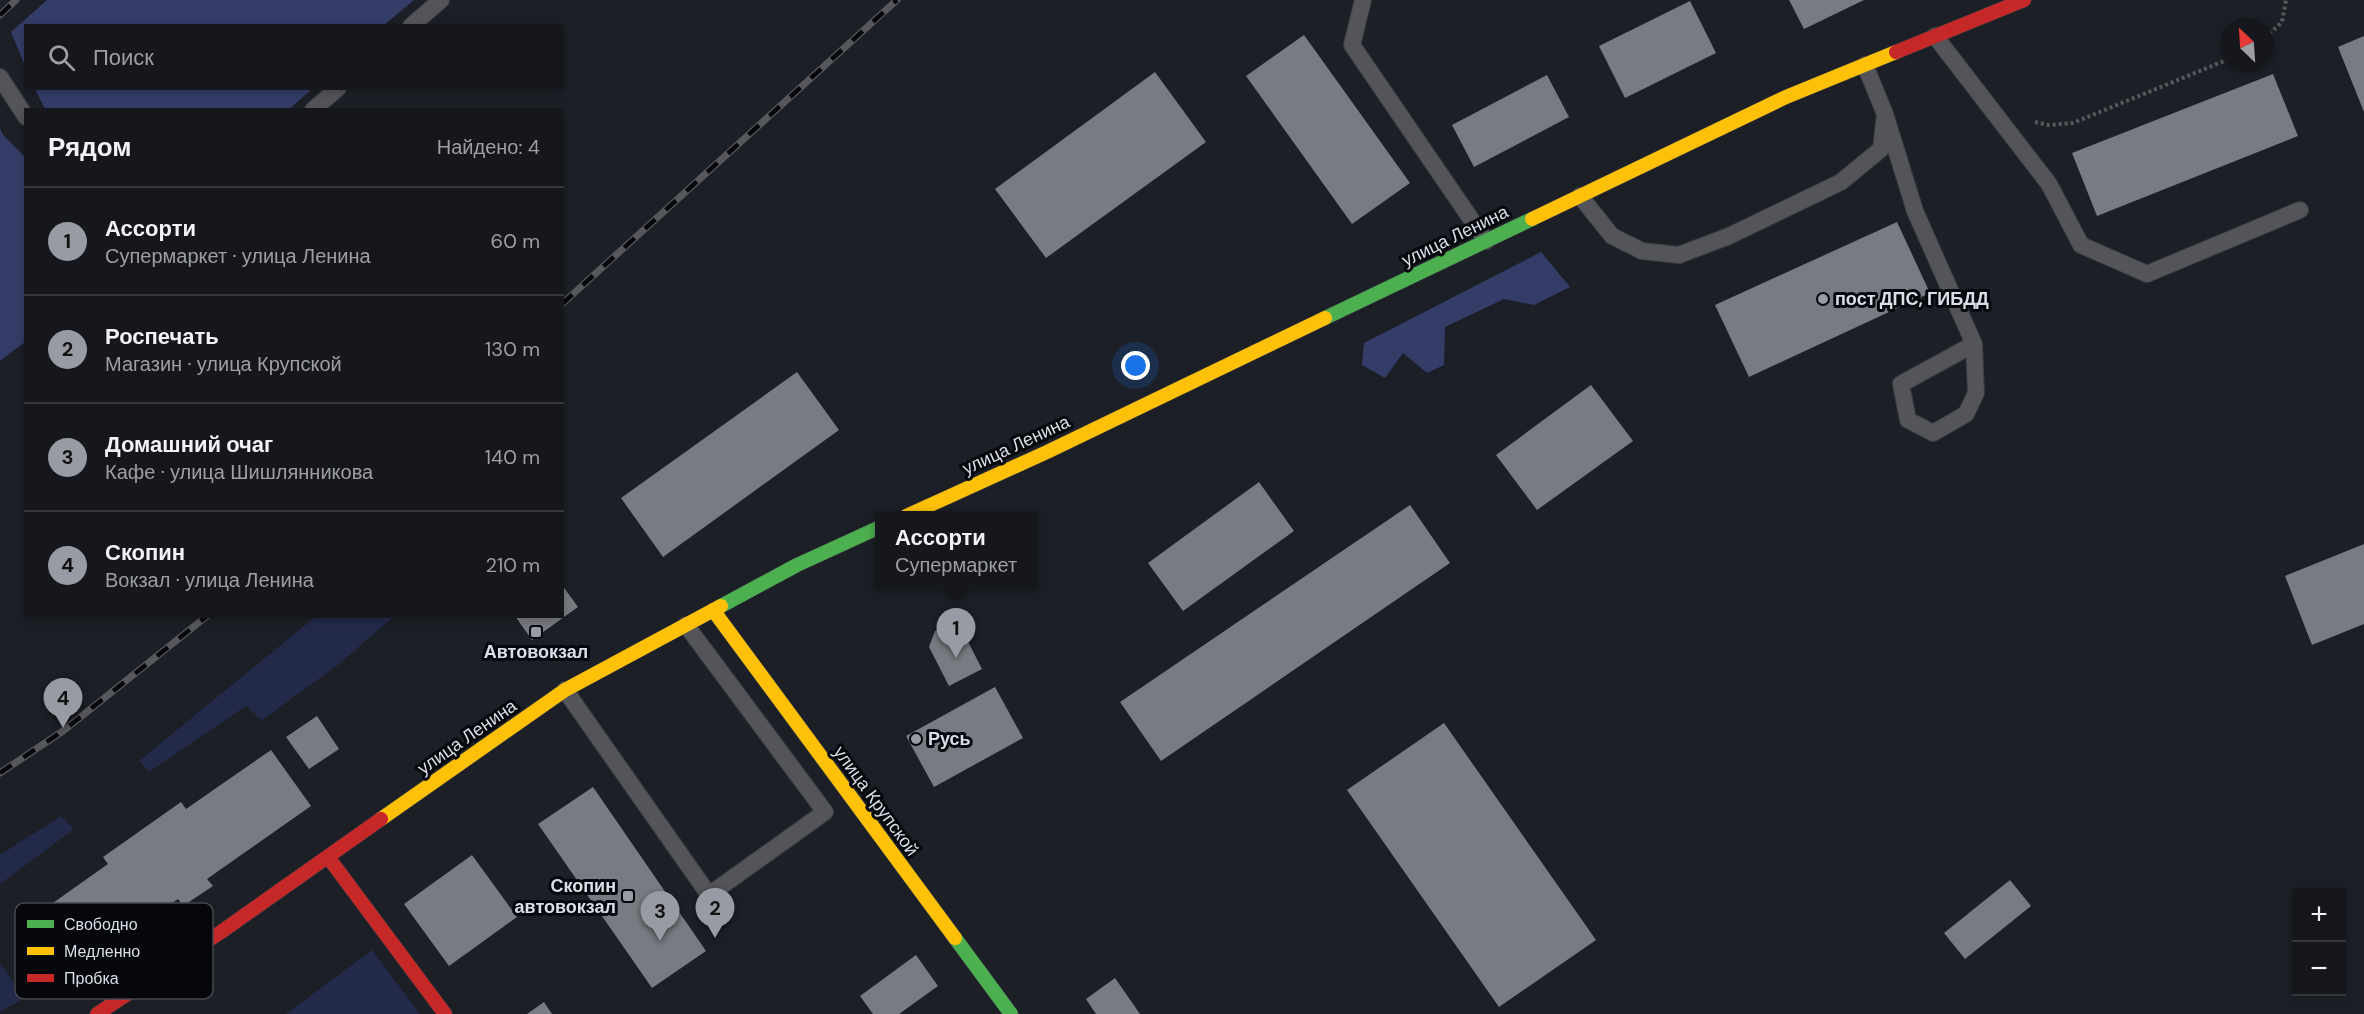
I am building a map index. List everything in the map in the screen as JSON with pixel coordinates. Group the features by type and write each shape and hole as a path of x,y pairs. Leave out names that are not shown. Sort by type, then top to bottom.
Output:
{"street":[{"name":"улица Ленина","path":"917,511 1058,447 1786,97 2024,0"},
{"name":"улица Ленина","path":"213,937 565,690 796,565 875,529"},
{"name":"улица Крупской","path":"713,610 1011,1014"},
{"path":"328,857 445,1014"},
{"name":"улица Ленина","path":"97,1014 120,999"}],"lane":[{"path":"413,24 441,0"},
{"path":"1363,0 1353,45 1486,241"},
{"path":"1935,36 2049,184 2081,245 2146,274 2301,210"},
{"path":"1865,65 1885,114 1915,211 1974,344 1976,393 1966,414 1933,433 1908,420 1901,384 1974,344"},
{"path":"0,76 24,114"},
{"path":"315,108 336,90"},
{"path":"1580,196 1612,236 1642,251 1679,255 1729,236 1841,182 1881,149 1885,114"},
{"path":"565,690 709,895 825,812 686,625"}],"path":[{"path":"2274,30 2282,22 2286,0"},
{"path":"1987,104 2016,118 2049,125 2073,123 2220,63"}],"shaded area":[{"path":"47,0 414,0 385,24 24,24 24,64 11,32"},
{"path":"36,90 311,90 290,108 44,108"},
{"path":"0,128 3,135 24,156 24,343 0,361"},
{"path":"1541,252 1570,287 1534,305 1504,299 1445,327 1444,365 1427,373 1403,353 1385,378 1362,365 1364,343"},
{"path":"314,618 392,618 338,665 262,720 246,706 149,772 139,761"},
{"path":"61,816 74,829 0,884 0,855"},
{"path":"372,950 420,1014 286,1014"},
{"path":"0,963 15,984 15,999 23,999 0,1012"}],"building":[{"path":"1789,0 1864,0 1804,29"},
{"path":"1690,1 1716,53 1625,98 1599,46"},
{"path":"1304,35 1410,183 1352,224 1246,76"},
{"path":"2364,36 2364,112 2338,47"},
{"path":"1155,72 1206,142 1046,258 995,189"},
{"path":"2273,74 2298,136 2097,216 2072,153"},
{"path":"1547,75 1569,117 1474,167 1452,125"},
{"name":"пост ДПС, ГИБДД","path":"1897,222 1930,293 1749,377 1715,305"},
{"path":"797,372 839,430 663,557 621,498"},
{"path":"1591,385 1633,441 1537,510 1496,455"},
{"path":"1259,482 1294,531 1183,611 1148,563"},
{"path":"1410,505 1450,563 1161,761 1120,702"},
{"path":"2364,544 2364,624 2312,645 2285,576"},
{"path":"564,588 578,607 564,617"},
{"path":"516,618 563,618 532,640"},
{"path":"957,620 982,669 949,686 929,647 935,631"},
{"path":"995,687 1023,738 934,787 906,736"},
{"path":"317,716 339,749 309,769 286,737"},
{"path":"1444,723 1596,940 1499,1007 1347,790"},
{"path":"271,750 311,806 207,879 213,886 188,903 181,903 178,899 172,903 53,903 108,864 103,857 181,802 186,809"},
{"name":"Скопин автовокзал","path":"593,787 706,951 652,988 538,824"},
{"path":"472,855 517,917 449,966 404,904"},
{"path":"2010,880 2031,906 1965,959 1944,933"},
{"path":"916,955 938,986 899,1014 873,1014 860,996"},
{"path":"1115,978 1140,1014 1096,1014 1086,999"},
{"path":"544,1002 552,1014 527,1014"}],"railway":[{"path":"0,15 16,0"},
{"path":"564,302 897,0"},
{"path":"0,773 63,731 204,618"}],"traffic: fast":[{"path":"1325,318 1532,219"},
{"path":"721,606 797,565 875,529"},
{"path":"955,938 1011,1014"}],"traffic: slow":[{"path":"1532,219 1786,97 1896,52"},
{"path":"917,511 1047,452 1325,318"},
{"path":"381,819 565,690 721,606"},
{"path":"713,610 955,938"}],"traffic: jam":[{"path":"1896,52 2024,0"},
{"path":"213,937 381,819"},
{"path":"328,857 445,1014"},
{"path":"97,1014 120,999"}],"place":[{"name":"пост ДПС, ГИБДД","path":"1823,299"},
{"name":"Автовокзал","path":"536,632"},
{"name":"Ассорти","path":"956,658"},
{"name":"Скопин","path":"63,728"},
{"name":"Русь","path":"916,739"},
{"name":"Скопин автовокзал","path":"628,896"},
{"name":"Роспечать","path":"715,938"},
{"name":"Домашний очаг","path":"660,941"}]}
